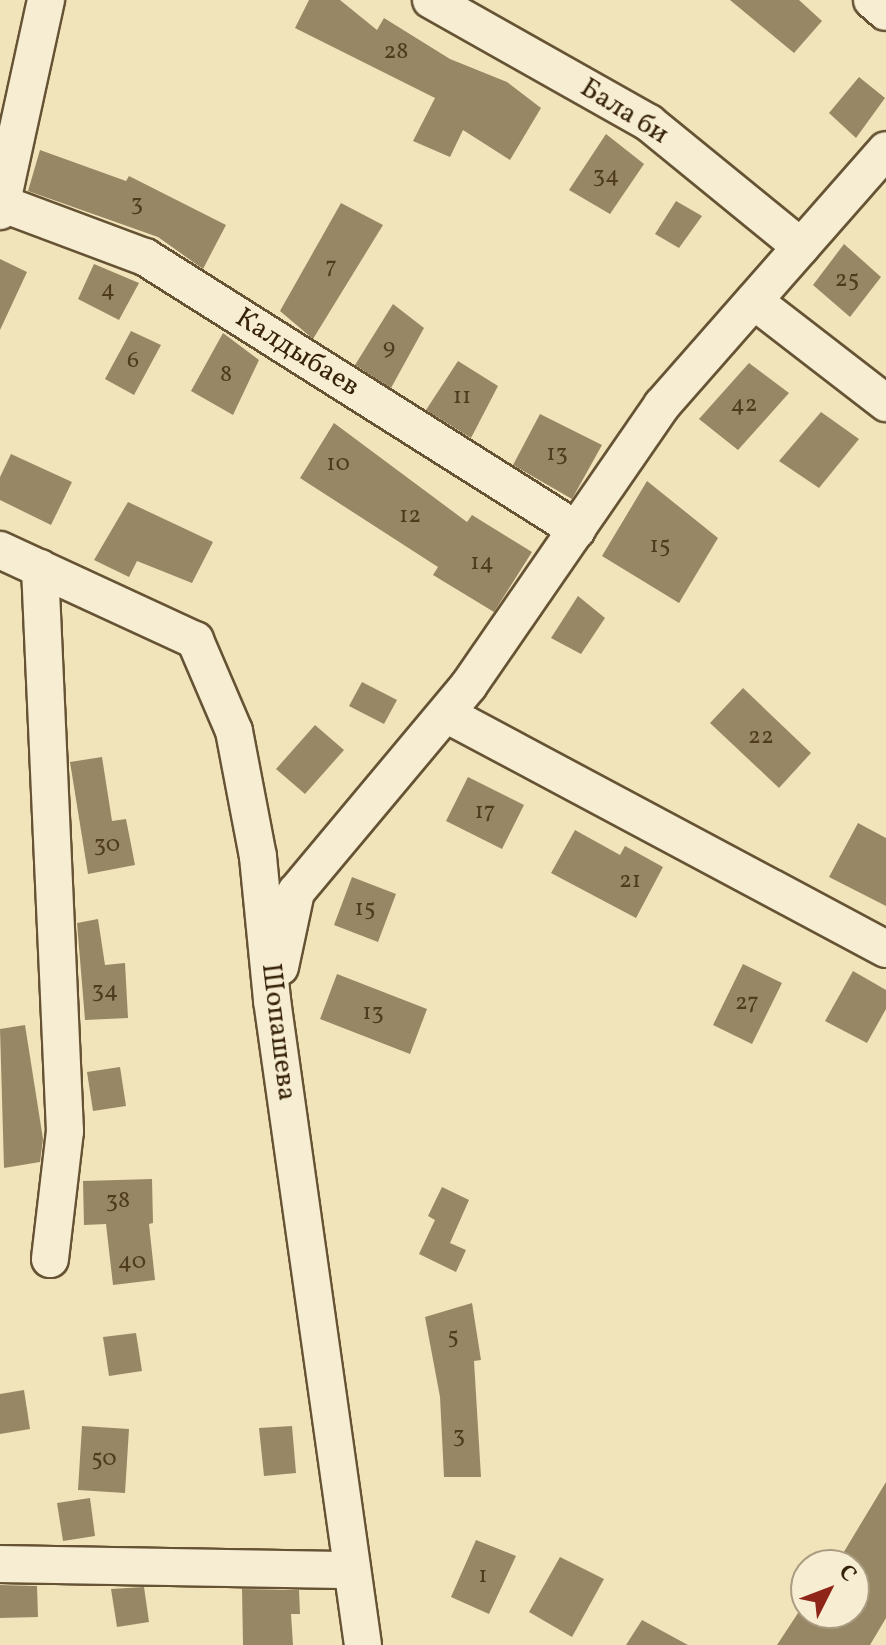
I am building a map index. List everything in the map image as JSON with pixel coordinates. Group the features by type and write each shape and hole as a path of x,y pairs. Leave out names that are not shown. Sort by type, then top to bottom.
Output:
{"street":[{"path":"2,207 46,0"},
{"name":"Бала би","path":"431,0 649,123 801,247"},
{"path":"872,0 886,12"},
{"path":"272,1000 296,892 446,714 662,405 886,150"},
{"name":"Калдыбаев","path":"2,207 145,257 577,530"},
{"path":"754,301 886,403"},
{"name":"Шопашева","path":"0,550 195,640 234,731 258,857 272,1000 363,1645"},
{"path":"40,568 65,1131 50,1259"},
{"path":"446,714 886,949"},
{"path":"0,1564 352,1570"}],"building":[{"path":"309,0 340,0 377,30 384,18 450,59 507,82 541,108 510,160 463,130 450,157 413,141 435,98 295,28"},
{"path":"730,0 799,0 822,21 794,53"},
{"path":"859,77 885,98 856,138 829,113"},
{"path":"606,134 644,164 610,214 569,190"},
{"path":"40,150 126,181 129,176 226,225 203,269 158,237 28,191"},
{"path":"676,201 702,216 679,248 655,234"},
{"path":"341,203 383,225 313,339 280,311"},
{"path":"844,244 881,277 850,317 813,285"},
{"path":"0,259 27,272 0,330"},
{"path":"94,264 139,283 119,320 78,299"},
{"path":"393,304 424,328 391,388 355,365"},
{"path":"131,331 161,345 134,395 105,379"},
{"path":"223,333 259,360 233,415 191,391"},
{"path":"458,361 498,386 471,438 426,410"},
{"path":"749,363 789,393 738,450 699,419"},
{"path":"821,412 859,439 819,488 779,461"},
{"path":"540,414 602,445 572,499 513,465"},
{"path":"334,423 467,522 472,515 532,552 494,612 433,575 438,567 300,478"},
{"path":"11,454 72,482 51,525 0,500 0,477"},
{"path":"647,481 718,538 679,603 602,556"},
{"path":"128,502 213,542 192,583 137,561 129,577 94,560"},
{"path":"578,596 605,618 581,654 551,638"},
{"path":"362,682 397,700 384,724 349,706"},
{"path":"743,688 811,753 779,788 710,723"},
{"path":"315,725 344,750 305,794 276,769"},
{"path":"102,757 112,821 126,819 135,865 88,874 70,762"},
{"path":"468,777 524,805 502,849 446,821"},
{"path":"858,823 886,838 886,906 829,877"},
{"path":"575,830 620,855 625,846 663,867 636,918 551,873"},
{"path":"352,877 396,894 378,942 334,925"},
{"path":"98,919 105,965 125,963 128,1018 85,1020 77,923"},
{"path":"743,964 782,983 752,1044 713,1025"},
{"path":"853,971 886,990 886,1009 867,1043 825,1021"},
{"path":"337,974 427,1009 410,1054 320,1019"},
{"path":"25,1025 43,1139 40,1162 4,1168 0,1029"},
{"path":"120,1067 126,1106 93,1111 87,1072"},
{"path":"152,1179 153,1223 149,1224 155,1280 113,1285 106,1224 84,1225 83,1181"},
{"path":"442,1187 469,1200 450,1243 466,1250 456,1272 419,1254 435,1220 428,1216"},
{"path":"472,1303 481,1360 474,1361 481,1477 444,1477 440,1397 425,1317"},
{"path":"136,1333 142,1371 109,1376 103,1337"},
{"path":"24,1390 30,1429 0,1434 0,1394"},
{"path":"82,1426 129,1429 125,1493 78,1490"},
{"path":"292,1426 296,1473 264,1476 259,1428"},
{"path":"886,1482 886,1618 870,1645 777,1645 790,1625 790,1629 870,1629 870,1549 846,1549"},
{"path":"90,1498 95,1536 63,1541 57,1503"},
{"path":"476,1540 516,1556 489,1614 451,1597"},
{"path":"560,1557 604,1579 572,1637 529,1612"},
{"path":"0,1585 37,1586 38,1617 0,1618"},
{"path":"144,1587 149,1622 117,1627 111,1589"},
{"path":"242,1589 299,1590 300,1614 291,1614 293,1645 243,1645"},
{"path":"642,1620 688,1645 626,1645"}]}
